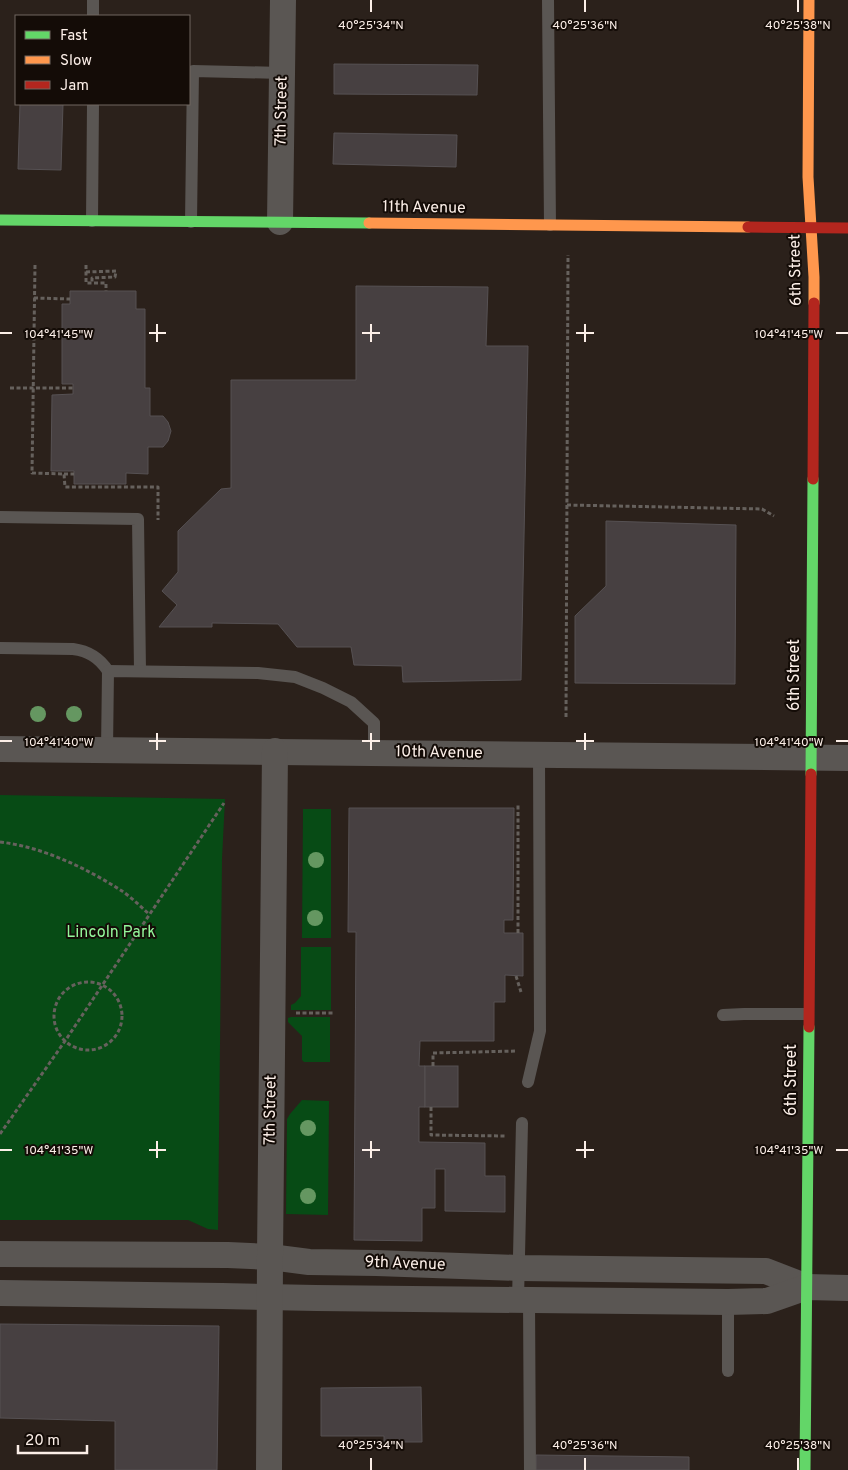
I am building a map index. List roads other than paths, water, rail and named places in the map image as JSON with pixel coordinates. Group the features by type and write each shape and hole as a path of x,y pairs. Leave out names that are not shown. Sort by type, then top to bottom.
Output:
{"street":[{"name":"7th Street","path":"280,222 283,0"},
{"name":"6th Street","path":"805,1470 814,277 808,178 809,0"},
{"name":"11th Avenue","path":"0,220 848,228"},
{"name":"10th Avenue","path":"0,749 848,758"},
{"name":"7th Street","path":"269,1470 275,751"},
{"name":"9th Avenue","path":"0,1254 228,1255 270,1257 309,1262 519,1268 766,1271 807,1287 848,1288"},
{"name":"9th Avenue","path":"0,1293 728,1302 767,1301 807,1287"}],"lane":[{"path":"93,0 93,15"},
{"path":"548,0 550,225"},
{"path":"191,222 191,70 282,73"},
{"path":"92,221 93,105"},
{"path":"0,517 138,519 140,671"},
{"path":"0,648 83,650 102,662 108,671 107,750"},
{"path":"108,671 258,673 295,677 352,702 374,723 374,752"},
{"path":"528,1082 540,1031 539,754"},
{"path":"723,1015 808,1014"},
{"path":"522,1123 519,1268 524,1300 530,1470"},
{"path":"728,1302 728,1371"}],"park label":[{"name":"Lincoln Park","path":"111,933"}]}
